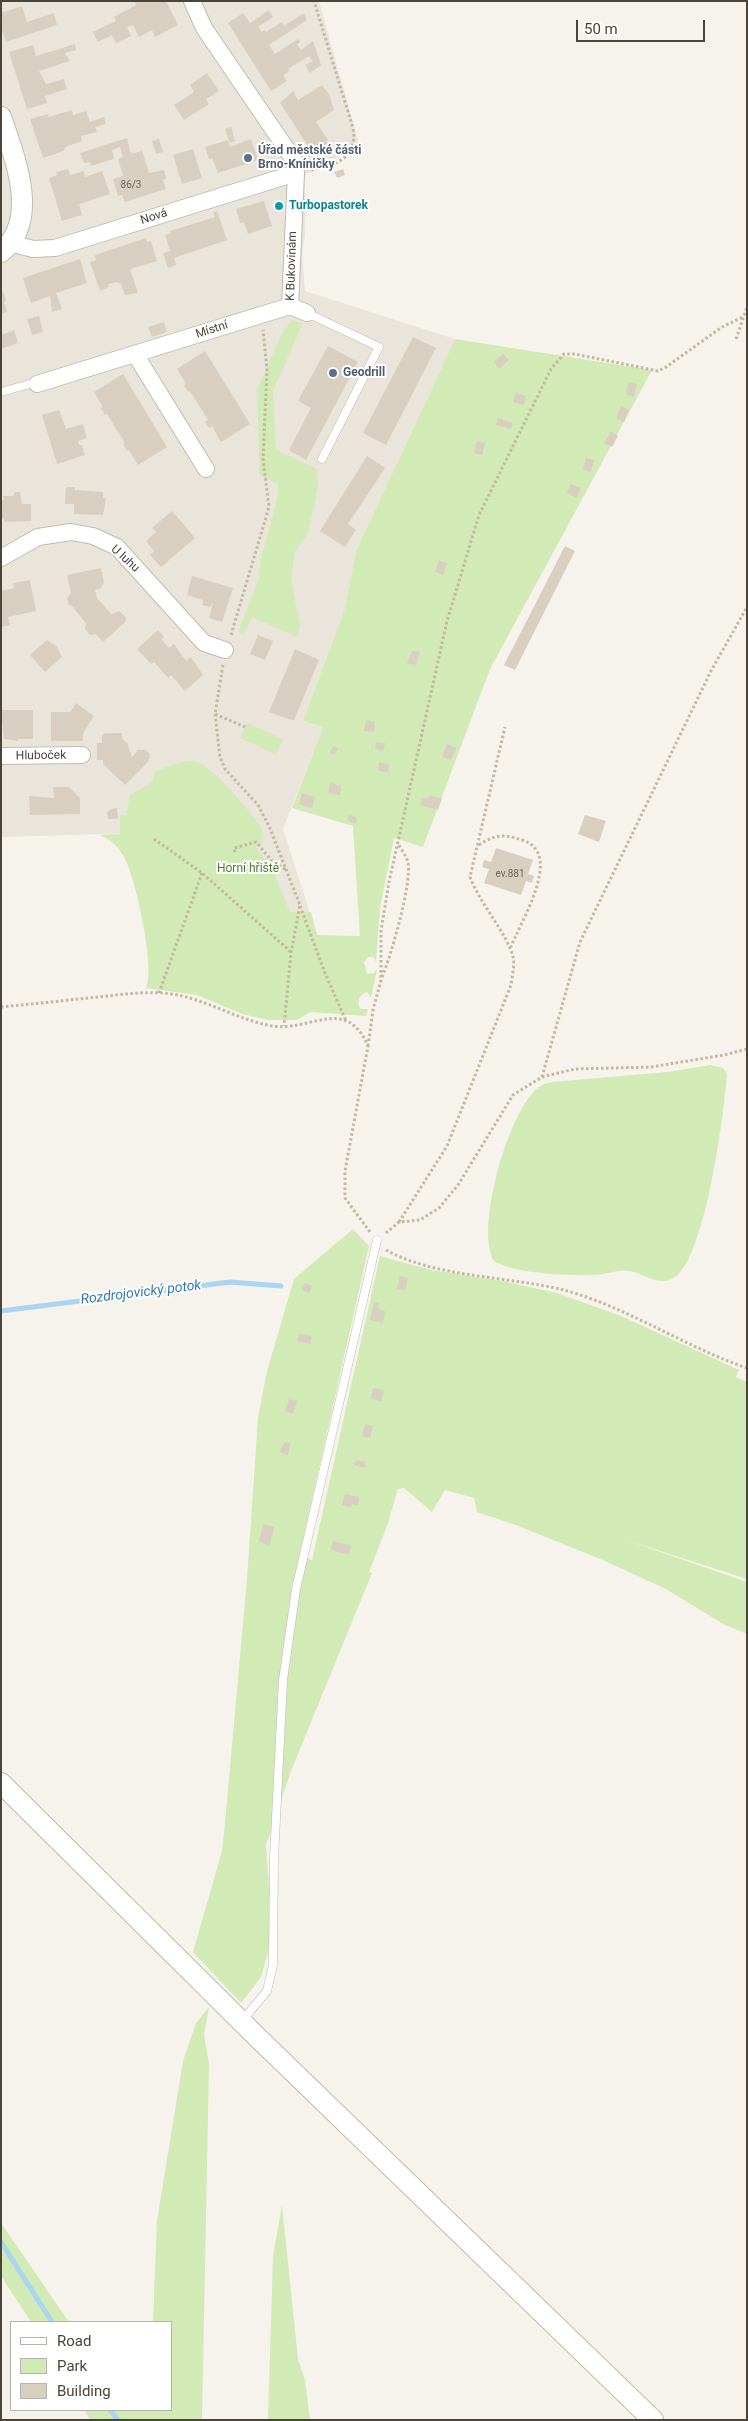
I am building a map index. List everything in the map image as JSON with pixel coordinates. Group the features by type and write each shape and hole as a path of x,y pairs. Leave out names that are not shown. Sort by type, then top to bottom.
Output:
{"street":[{"name":"K Bukovinám","path":"192,1 204,28 294,160 296,173 290,306 307,313"},
{"path":"1,117 18,173 21,192 20,218 6,248"},
{"name":"Nová","path":"6,248 33,250 55,248 296,173"},
{"name":"Místní","path":"37,384 290,306"},
{"path":"135,354 206,470"},
{"name":"U luhu","path":"1,558 38,537 71,532 94,536 117,547 204,643 225,650"},
{"name":"Hluboček","path":"1,756 82,755"},
{"path":"1,1783 653,2420"}],"lane":[{"name":"K Bukovinám","path":"307,313 379,347 322,459"},
{"path":"1,392 33,383 37,384"},
{"path":"242,2020 267,1991 273,1965 274,1858 283,1680 296,1589 377,1240"}],"path":[{"path":"296,173 338,162 351,153 354,142 353,128 314,1"},
{"path":"736,339 747,307"},
{"path":"262,314 267,370 264,458 269,506 237,619 225,650 215,714 220,757 225,768 258,805 270,826 325,973 347,1022"},
{"path":"381,980 381,931 397,842 447,621 479,516 551,369 564,354 576,354 658,371 722,327 743,317"},
{"path":"542,1077 580,942 711,671 747,607"},
{"path":"215,714 245,727"},
{"path":"377,1240 399,1222 447,1146 511,985 514,960 510,948 476,893 470,877 505,727"},
{"path":"479,845 494,836 510,836 528,842 539,854 542,866 539,883 510,948"},
{"path":"154,839 202,873 291,952"},
{"path":"235,852 234,848 256,842 271,860 287,870"},
{"path":"397,842 408,863 406,882 394,948 381,980 373,1010 345,1171 345,1198 385,1249 408,1259 442,1268 566,1291 622,1313 726,1361 747,1368"},
{"path":"159,993 202,873"},
{"path":"284,1026 291,952 300,905"},
{"path":"1,1007 150,992 179,995 245,1020 284,1026 298,1025 319,1019 347,1022 354,1024 368,1046"},
{"path":"399,1222 420,1220 440,1208 458,1185 513,1095 542,1077 575,1069 650,1067 724,1055 747,1048"}],"shaded area":[{"path":"1,1 319,1 359,144 305,175 305,236 302,253 305,291 455,339 356,551 345,608 303,721 323,727 283,829 317,935 306,914 256,908 212,858 140,833 1,837"}],"green space":[{"path":"292,320 303,323 273,391 276,450 317,469 318,487 308,533 295,551 291,579 300,626 297,637 252,617 244,634 238,632 259,578 261,559 278,495 278,484 260,476 257,389 282,334"},
{"name":"Horní hřiště","path":"455,339 652,370 490,669 423,847 394,838 380,908 376,962 374,957 368,957 364,962 367,974 374,973 377,969 371,998 367,992 362,994 359,1000 359,1007 368,1009 366,1016 310,1012 297,1020 268,1020 242,1014 197,995 146,988 148,962 146,943 143,922 129,867 119,849 99,835 120,834 120,815 126,815 130,795 152,782 156,771 181,762 192,761 203,765 231,791 257,821 262,830 263,843 255,846 273,871 290,912 311,912 317,935 360,936 353,826 292,808 323,727 303,721 345,608 356,551"},
{"path":"247,723 283,739 276,754 240,738"},
{"path":"710,1065 723,1068 727,1074 717,1152 703,1218 694,1246 684,1267 672,1279 666,1281 655,1280 634,1272 625,1271 595,1275 543,1273 515,1269 494,1261 489,1245 489,1223 498,1168 518,1115 530,1096 542,1085 553,1082 668,1072"},
{"path":"353,1229 369,1246 299,1557 312,1560 380,1256 431,1270 502,1281 557,1293 621,1316 739,1370 736,1377 747,1382 747,1579 620,1538 747,1582 747,1634 723,1624 666,1589 605,1561 516,1525 477,1512 474,1498 445,1490 432,1512 404,1488 398,1489 387,1526 369,1572 372,1573 291,1771 266,1845 270,1900 270,1945 261,1977 241,2003 193,1952 222,1851 247,1579 258,1418 267,1371 294,1279"},
{"path":"209,2007 204,2035 209,2064 202,2420 90,2420 85,2411 172,2411 172,2321 153,2321 157,2221 183,2061 196,2023"},
{"path":"282,2205 298,2359 305,2380 310,2420 268,2420 273,2256"},
{"path":"1,2223 68,2321 30,2321 1,2276"}],"building":[{"path":"134,1 166,1 178,25 155,37 152,30 139,37 133,25 127,27 131,36 116,43 112,35 98,42 93,32 116,21 114,17 136,5"},
{"path":"22,6 27,22 54,13 57,25 6,42 1,27 1,13"},
{"path":"269,10 273,17 258,27 262,32 265,30 266,32 282,22 288,31 285,25 304,13 307,20 269,45 275,54 298,39 300,42 297,44 301,50 313,41 321,65 310,73 305,65 313,61 309,56 288,69 290,71 283,75 287,81 271,91 228,23 243,13 250,23"},
{"path":"75,44 76,50 65,53 70,61 39,71 46,84 64,79 67,89 45,96 47,103 27,109 9,52 33,45 36,56"},
{"path":"207,73 219,91 206,99 209,104 184,120 174,105 194,92 190,85"},
{"path":"322,85 329,94 334,110 316,122 328,140 326,141 331,153 316,158 280,103 293,91 298,100"},
{"path":"72,110 73,115 86,111 90,122 104,117 106,124 95,127 97,132 81,136 82,141 65,147 64,151 43,158 30,119 48,114 49,117"},
{"path":"231,127 235,141 230,143 225,129"},
{"path":"127,138 131,154 142,151 149,173 164,170 166,179 163,180 166,189 125,202 122,195 118,196 113,179 123,176 118,159 123,157 120,147 112,150 114,159 91,166 90,162 84,163 80,153"},
{"path":"159,139 163,152 156,154 152,141"},
{"path":"251,139 258,160 218,173 212,158 209,159 205,147 228,140 230,147"},
{"path":"193,149 202,178 182,184 173,155"},
{"path":"68,169 70,175 84,171 85,177 102,171 110,194 79,204 82,215 62,221 49,178 57,175 56,172"},
{"path":"343,169 345,175 337,178 334,172"},
{"path":"264,201 272,226 248,234 244,222 240,223 236,209"},
{"path":"217,211 227,240 174,258 176,265 168,268 163,253 170,251 165,235 171,233 170,231 215,217 213,212"},
{"path":"146,238 147,242 151,241 157,261 130,269 138,293 125,295 121,284 117,282 108,284 109,287 100,291 90,262 96,260 95,255"},
{"path":"80,259 87,283 56,293 62,309 52,312 50,296 31,303 23,278"},
{"path":"1,292 3,292 6,300 4,302 7,312 1,314"},
{"path":"39,316 43,332 32,335 27,319"},
{"path":"164,322 167,332 152,337 148,327"},
{"path":"14,330 18,343 1,349 1,335"},
{"path":"413,337 436,348 386,445 363,433"},
{"path":"328,346 358,362 306,460 289,450 311,408 298,401"},
{"path":"205,351 250,424 221,442 212,426 209,428 205,421 208,420 190,391 188,392 184,385 186,384 177,369"},
{"path":"503,354 509,360 499,369 494,362"},
{"path":"123,374 167,447 138,465 129,450 127,451 123,444 125,443 107,414 105,415 101,408 103,407 94,392"},
{"path":"629,382 637,384 634,397 626,394"},
{"path":"515,393 526,396 524,405 513,402"},
{"path":"621,406 629,410 624,422 616,419"},
{"path":"59,410 66,429 83,424 87,438 78,441 79,445 82,445 85,455 57,464 42,415"},
{"path":"498,418 513,423 511,429 496,425"},
{"path":"611,431 618,436 612,447 604,443"},
{"path":"477,441 485,443 482,455 474,453"},
{"path":"367,456 385,468 348,524 356,530 345,547 320,531"},
{"path":"586,458 594,460 591,472 583,470"},
{"path":"571,484 581,488 577,498 567,493"},
{"path":"66,487 75,487 75,490 103,492 103,498 106,498 103,515 74,514 74,504 65,504"},
{"path":"15,492 20,492 22,504 31,504 31,521 4,522 4,518 1,518 1,500 4,500 3,496 13,496"},
{"path":"172,511 195,538 161,567 150,555 154,551 146,541 156,532 152,528"},
{"path":"565,546 575,551 515,670 504,665"},
{"path":"439,560 447,563 443,575 435,572"},
{"path":"101,568 104,582 100,589 95,590 97,598 111,614 120,611 126,618 125,622 103,642 96,634 90,635 85,629 86,623 71,605 69,606 67,598 71,594 67,575"},
{"path":"192,576 233,588 222,622 209,618 213,603 210,607 202,605 203,600 187,595"},
{"path":"30,580 36,611 8,617 10,625 1,627 1,591 14,588 13,583"},
{"path":"158,630 164,637 161,639 169,648 174,644 186,661 191,657 203,675 185,691 171,675 168,678 154,662 151,664 137,649"},
{"path":"258,635 273,641 265,660 250,654"},
{"path":"47,640 57,647 62,657 45,672 30,655"},
{"path":"295,649 319,660 294,720 291,720 269,712"},
{"path":"412,651 420,652 415,665 407,663"},
{"path":"76,703 94,716 83,733 83,741 51,741 51,712 70,712"},
{"path":"1,710 33,710 33,739 18,739 18,741 4,739"},
{"path":"366,720 375,722 374,732 364,731"},
{"path":"105,733 122,733 122,738 127,743 132,757 138,750 145,750 150,754 149,761 125,785 103,764 103,760 97,760 97,743 102,743 102,736"},
{"path":"376,742 385,743 383,751 375,749"},
{"path":"447,744 456,748 451,760 442,757"},
{"path":"333,746 338,748 335,755 330,753"},
{"path":"379,762 389,764 388,772 378,771"},
{"path":"330,783 341,786 340,795 328,793"},
{"path":"53,787 69,787 80,798 80,814 30,815 29,796 54,798"},
{"path":"302,793 315,797 312,808 299,804"},
{"path":"429,796 442,798 438,810 420,805 422,798 428,799"},
{"path":"117,808 118,819 108,819 107,812"},
{"path":"349,815 357,818 356,823 347,821"},
{"path":"585,815 606,821 599,842 578,834"},
{"path":"496,848 533,860 528,874 534,876 532,883 526,881 521,895 484,883 489,869 482,867 484,860 491,862"},
{"path":"400,1276 408,1278 405,1291 397,1289"},
{"path":"305,1283 312,1286 309,1293 302,1290"},
{"path":"374,1302 379,1303 378,1309 385,1311 383,1323 370,1320"},
{"path":"299,1333 312,1336 310,1344 297,1341"},
{"path":"373,1388 384,1390 381,1401 371,1399"},
{"path":"289,1399 297,1401 293,1414 285,1411"},
{"path":"365,1424 373,1426 370,1438 362,1436"},
{"path":"285,1442 290,1443 288,1455 279,1452"},
{"path":"356,1460 366,1462 365,1468 354,1465"},
{"path":"345,1494 359,1497 358,1505 352,1504 351,1507 342,1505"},
{"path":"263,1524 274,1527 270,1545 259,1542"},
{"path":"333,1541 351,1545 349,1555 331,1550"}],"waterway":[{"name":"Rozdrojovický potok","path":"1,1311 230,1282 281,1286"},
{"name":"Rozdrojovický potok","path":"1,2242 51,2321"},
{"name":"Rozdrojovický potok","path":"111,2411 118,2420"}],"place":[{"name":"Úřad městské části Brno-Kníničky","path":"248,158"},
{"name":"Turbopastorek","path":"279,206"},
{"name":"Geodrill","path":"333,373"}]}
